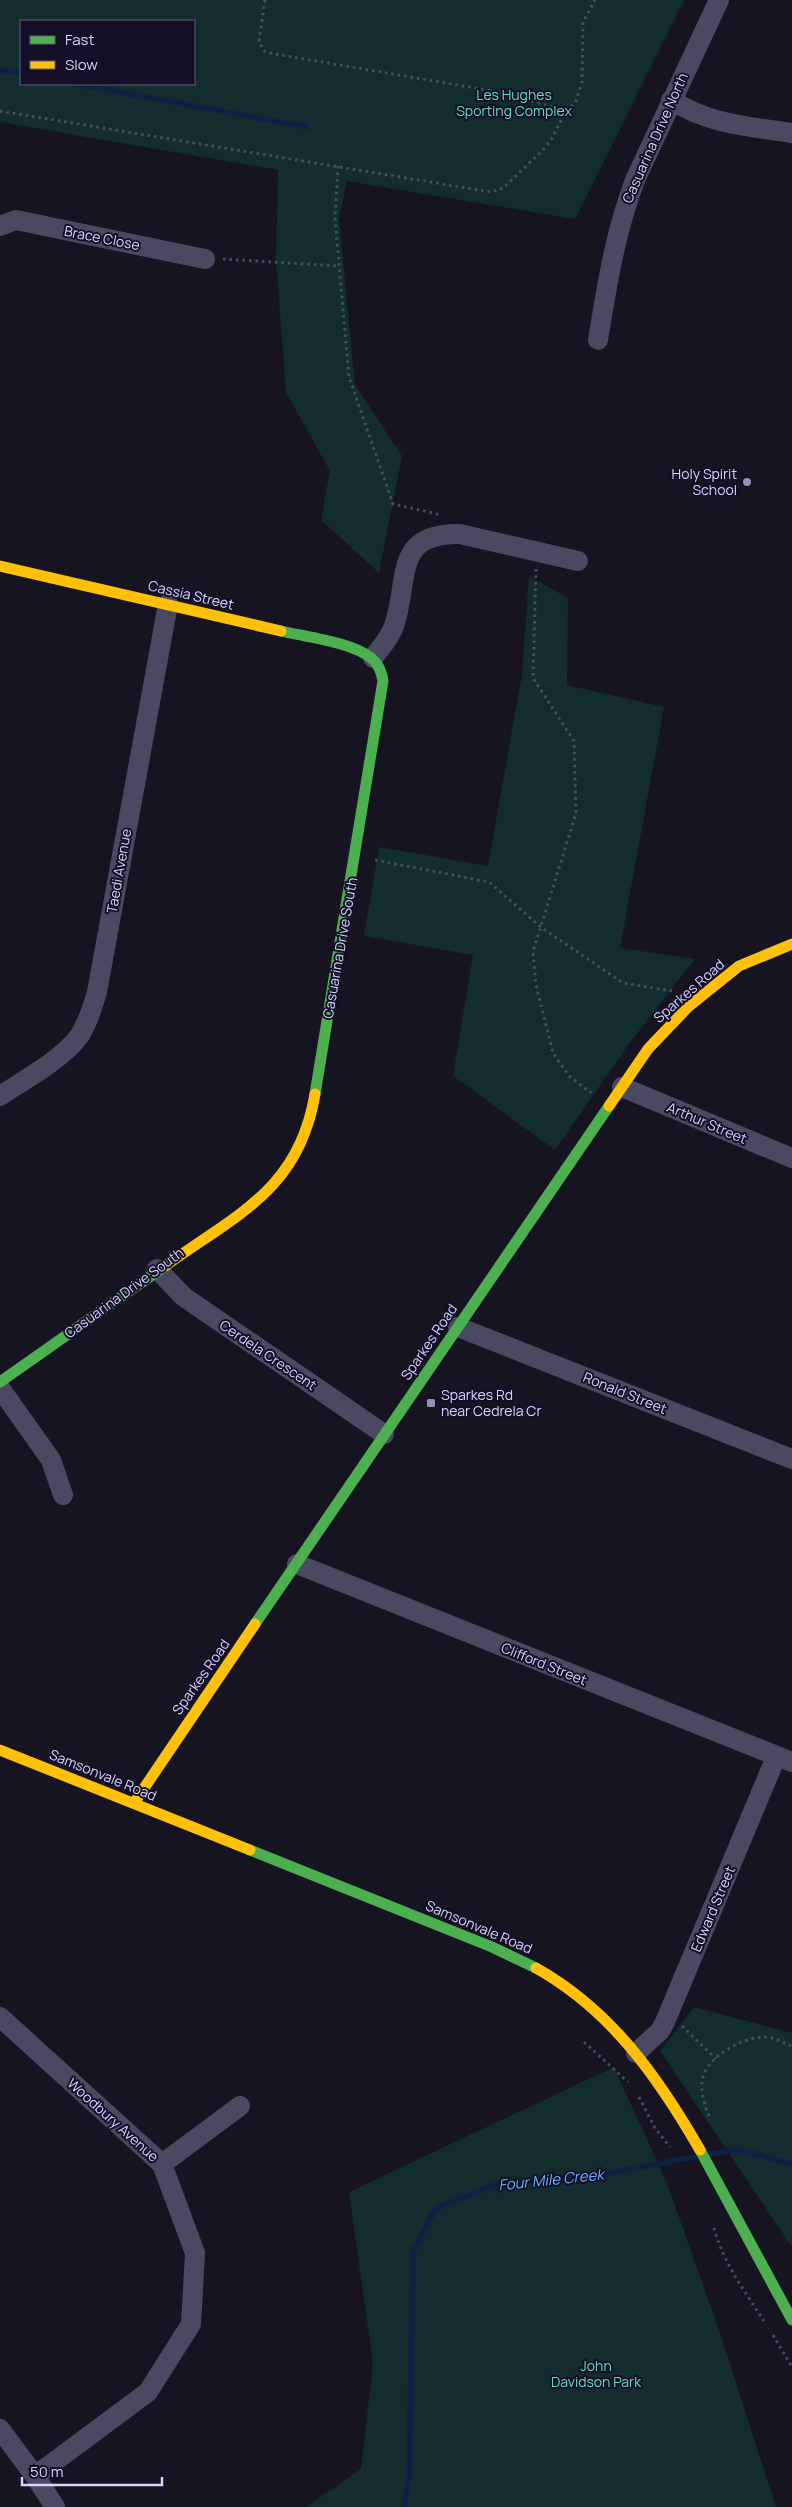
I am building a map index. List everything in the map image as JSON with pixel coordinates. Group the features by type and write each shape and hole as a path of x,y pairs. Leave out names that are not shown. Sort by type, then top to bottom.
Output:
{"street":[{"name":"Casuarina Drive North","path":"598,340 615,237 624,209 671,100 720,0"},
{"path":"671,100 693,113 710,120 792,134"},
{"name":"Brace Close","path":"0,226 16,220 205,259"},
{"path":"373,658 388,639 394,626 407,563 415,546 428,537 442,534 460,534 578,561"},
{"name":"Cassia Street","path":"0,566 349,648 373,658"},
{"name":"Taedi Avenue","path":"0,1096 65,1050 80,1035 90,1013 97,992 168,604"},
{"name":"Casuarina Drive South","path":"0,1382 157,1269 262,1197 282,1177 294,1160 304,1140 311,1116 383,693 381,668 373,658"},
{"name":"Sparkes Road","path":"134,1803 164,1756 648,1049 688,1007 739,966 792,944"},
{"name":"Arthur Street","path":"622,1087 792,1158"},
{"name":"Cerdela Crescent","path":"157,1269 184,1297 384,1434"},
{"name":"Ronald Street","path":"458,1327 792,1459"},
{"path":"0,1388 51,1460 63,1495"},
{"name":"Clifford Street","path":"297,1564 784,1760"},
{"name":"Samsonvale Road","path":"0,1750 525,1962 550,1975 596,2010 636,2053 685,2124 792,2320"},
{"name":"Edward Street","path":"636,2053 660,2031 665,2022 784,1760"},
{"name":"Woodbury Avenue","path":"0,2017 162,2164 195,2253 191,2324 148,2392 35,2476"},
{"path":"162,2164 240,2106"},
{"path":"0,2429 35,2476 55,2507"}],"path":[{"path":"265,0 259,41 264,51 269,53 510,94 556,108 565,113"},
{"path":"0,111 491,192 503,188 542,151 551,140 565,113 581,92 583,22 595,0"},
{"path":"338,166 335,218 349,377 393,504 450,517"},
{"path":"205,259 243,258 339,266"},
{"path":"537,552 533,678 574,741 576,813 542,928 533,952 536,985 553,1053 569,1076 608,1106"},
{"path":"355,856 482,879 497,888 542,928 623,983 672,991 688,1007"},
{"path":"678,2022 716,2059"},
{"path":"707,2113 702,2083 706,2069 716,2059 745,2039 765,2036 792,2046"},
{"path":"584,2042 631,2086"},
{"path":"634,2091 661,2137"}],"green space":[{"name":"Les Hughes Sporting Complex","path":"0,0 684,0 575,219 347,181 339,218 355,385 402,456 379,573 321,520 330,471 286,392 276,260 278,170 0,122"},
{"path":"529,576 568,598 567,685 664,707 620,948 695,959 631,1041 555,1150 453,1076 473,955 364,936 379,847 488,866 522,674"},
{"path":"694,2007 792,2033 792,2247 660,2051"},
{"name":"John Davidson Park","path":"614,2067 667,2183 719,2330 776,2507 306,2507 361,2469 373,2364 349,2192"}],"waterway":[{"path":"0,70 20,73"},
{"path":"81,85 307,127"},
{"name":"Four Mile Creek","path":"711,2154 737,2149 792,2164"},
{"name":"Four Mile Creek","path":"404,2507 409,2478 413,2251 436,2208 497,2184 600,2175 694,2157"}],"traffic: fast":[{"path":"281,631 332,642 358,650 369,656 376,663 383,681 315,1094"},
{"path":"255,1624 609,1106"},
{"path":"0,1382 165,1266"},
{"path":"250,1850 492,1947 536,1968"},
{"path":"700,2150 792,2320"}],"traffic: slow":[{"path":"0,566 281,631"},
{"path":"609,1106 648,1049 688,1007 739,966 792,944"},
{"path":"165,1266 240,1214 279,1177 295,1154 307,1127 315,1094"},
{"path":"134,1803 255,1624"},
{"path":"0,1750 250,1850"},
{"path":"536,1968 563,1985 587,2004 630,2047 667,2097 700,2150"}],"place":[{"name":"Holy Spirit School","path":"747,482"},
{"name":"Sparkes Rd near Cedrela Cr","path":"431,1403"}]}
